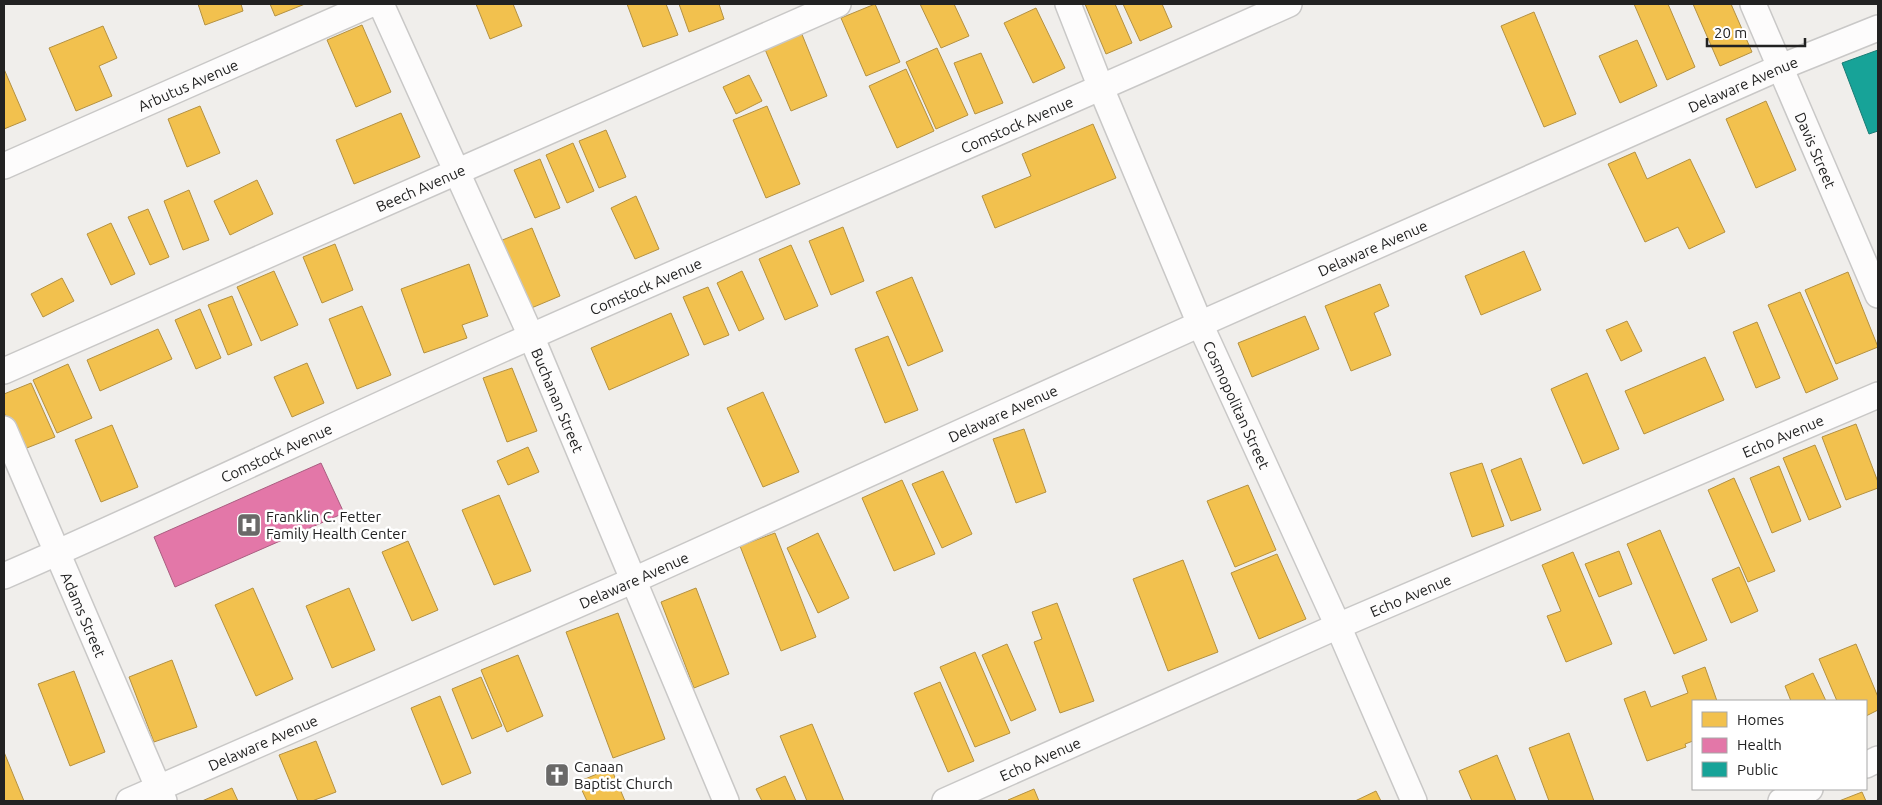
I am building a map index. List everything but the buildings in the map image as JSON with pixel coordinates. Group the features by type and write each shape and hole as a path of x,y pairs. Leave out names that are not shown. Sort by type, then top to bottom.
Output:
{"street":[{"name":"Arbutus Avenue","path":"4,166 371,4"},
{"name":"Buchanan Street","path":"381,4 531,336 726,801"},
{"name":"Beech Avenue","path":"4,371 838,4"},
{"name":"Cosmopolitan Street","path":"1068,4 1101,88 1200,324 1338,626 1414,801"},
{"name":"Comstock Avenue","path":"4,576 531,336 1101,88 1289,4"},
{"name":"Davis Street","path":"1753,4 1878,295"},
{"name":"Delaware Avenue","path":"129,801 161,795 1200,324 1781,67 1878,28"},
{"name":"Echo Avenue","path":"946,801 1338,626 1878,395"},
{"name":"Adams Street","path":"4,429 161,795"},
{"path":"1781,801 1808,790"}],"place":[{"name":"Franklin C. Fetter Family Health Center","path":"249,525"},
{"name":"Canaan Baptist Church","path":"557,775"}]}
